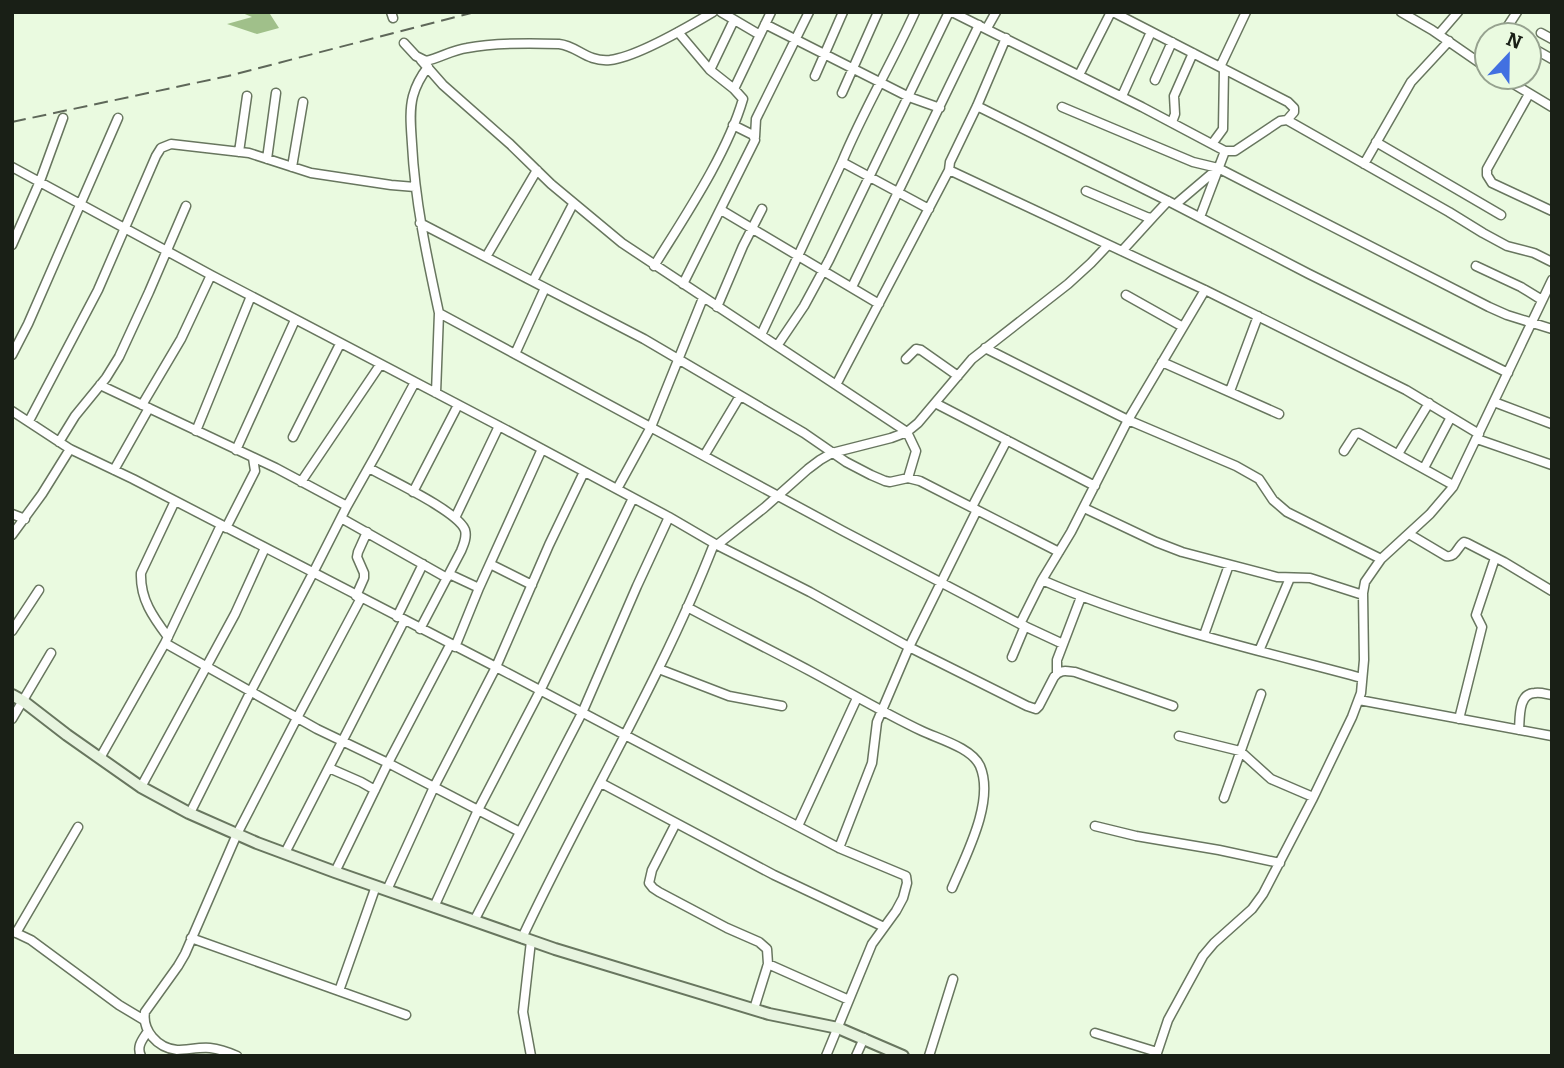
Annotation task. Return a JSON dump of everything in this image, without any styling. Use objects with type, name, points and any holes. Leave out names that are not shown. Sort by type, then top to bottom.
[{"type":"street","points":[[421,60],[431,60],[467,48],[500,44],[561,44],[595,59],[611,60],[636,52],[713,12]]},
{"type":"street","points":[[721,12],[760,35]]},
{"type":"street","points":[[734,89],[771,12]]},
{"type":"street","points":[[682,284],[753,144],[755,121],[810,12]]},
{"type":"street","points":[[815,76],[843,12]]},
{"type":"street","points":[[842,93],[878,12]]},
{"type":"street","points":[[761,335],[853,134],[915,12]]},
{"type":"street","points":[[852,287],[940,108],[983,27],[996,12]]},
{"type":"street","points":[[1079,75],[1112,12],[1292,105],[1294,112],[1287,120]]},
{"type":"street","points":[[1212,144],[1223,128],[1222,68],[1246,12]]},
{"type":"street","points":[[1401,12],[1473,57]]},
{"type":"street","points":[[1439,34],[1458,12]]},
{"type":"street","points":[[777,346],[824,271],[909,97],[954,13],[1122,96],[1225,151],[1235,151],[1280,121],[1287,120],[1492,238],[1552,262]]},
{"type":"street","points":[[710,70],[734,20]]},
{"type":"street","points":[[765,24],[909,97],[940,108]]},
{"type":"street","points":[[654,266],[708,176],[743,99],[710,70],[678,32]]},
{"type":"street","points":[[1122,96],[1151,32]]},
{"type":"street","points":[[836,385],[949,170],[950,162],[1006,38]]},
{"type":"street","points":[[1364,164],[1411,82],[1449,41]]},
{"type":"street","points":[[1154,80],[1172,42]]},
{"type":"street","points":[[404,43],[443,85],[573,204],[622,243],[906,432],[916,451],[908,478]]},
{"type":"street","points":[[1172,122],[1175,114],[1174,96],[1193,53]]},
{"type":"street","points":[[428,67],[417,85],[412,102],[411,130],[420,223],[439,313],[436,393]]},
{"type":"street","points":[[1526,91],[1552,107]]},
{"type":"street","points":[[267,159],[276,93]]},
{"type":"street","points":[[1529,93],[1487,169],[1487,175],[1492,183],[1552,211]]},
{"type":"street","points":[[239,152],[247,96]]},
{"type":"street","points":[[292,167],[303,102]]},
{"type":"street","points":[[977,106],[1508,373]]},
{"type":"street","points":[[1062,107],[1193,162],[1218,168],[1489,307],[1552,329]]},
{"type":"street","points":[[12,245],[40,181],[63,118]]},
{"type":"street","points":[[12,355],[82,204],[118,118]]},
{"type":"street","points":[[733,125],[755,137]]},
{"type":"street","points":[[1376,142],[1501,215]]},
{"type":"street","points":[[29,421],[98,290],[161,148],[171,144],[239,152],[311,173],[415,187]]},
{"type":"street","points":[[1200,217],[1225,151]]},
{"type":"street","points":[[842,162],[929,209]]},
{"type":"street","points":[[12,167],[909,647],[1032,708],[1039,706],[1057,673],[1056,664],[1081,597]]},
{"type":"street","points":[[1122,251],[1153,217],[1218,168]]},
{"type":"street","points":[[486,257],[537,170]]},
{"type":"street","points":[[949,170],[1205,290],[1406,390],[1478,437],[1552,465]]},
{"type":"street","points":[[1086,191],[1149,218],[1153,217]]},
{"type":"street","points":[[533,281],[573,204]]},
{"type":"street","points":[[59,442],[119,357],[186,206]]},
{"type":"street","points":[[717,307],[762,209]]},
{"type":"street","points":[[721,211],[879,304]]},
{"type":"street","points":[[420,223],[616,323],[804,433],[832,453],[885,481],[908,478],[920,481],[1059,552]]},
{"type":"street","points":[[531,1056],[523,1012],[527,939],[555,870],[659,669],[715,544],[778,496],[808,469],[832,453],[875,443],[906,432],[918,423],[972,359],[1068,284],[1108,245]]},
{"type":"street","points":[[1476,266],[1542,300]]},
{"type":"street","points":[[114,470],[211,275]]},
{"type":"street","points":[[1095,1033],[1156,1054],[1168,1020],[1196,965],[1213,943],[1258,901],[1280,863],[1359,700],[1364,660],[1365,582],[1381,559],[1430,514],[1454,485],[1552,280]]},
{"type":"street","points":[[515,354],[545,288]]},
{"type":"street","points":[[1012,657],[1022,625],[1042,580],[1084,508],[1128,420],[1205,290]]},
{"type":"street","points":[[1126,295],[1183,327]]},
{"type":"street","points":[[196,431],[251,296]]},
{"type":"street","points":[[617,489],[651,427],[703,298]]},
{"type":"street","points":[[439,313],[778,496],[1022,625],[1063,643]]},
{"type":"street","points":[[1230,391],[1258,316]]},
{"type":"street","points":[[236,450],[295,320]]},
{"type":"street","points":[[293,437],[340,344]]},
{"type":"street","points":[[985,348],[1128,420],[1236,466],[1259,479],[1277,506],[1381,559]]},
{"type":"street","points":[[906,359],[916,349],[921,350],[958,376]]},
{"type":"street","points":[[1162,362],[1279,414]]},
{"type":"street","points":[[301,482],[380,365]]},
{"type":"street","points":[[190,813],[346,506],[415,382]]},
{"type":"street","points":[[100,385],[346,506]]},
{"type":"street","points":[[704,456],[740,396]]},
{"type":"street","points":[[1494,402],[1552,424]]},
{"type":"street","points":[[935,403],[1095,486]]},
{"type":"street","points":[[1398,454],[1429,403]]},
{"type":"street","points":[[413,492],[458,405]]},
{"type":"street","points":[[12,411],[70,449],[496,667],[839,848],[907,878],[903,898],[872,944],[826,1056]]},
{"type":"street","points":[[1424,468],[1451,417]]},
{"type":"street","points":[[455,518],[499,426]]},
{"type":"street","points":[[1344,451],[1355,434],[1359,433],[1454,485]]},
{"type":"street","points":[[839,848],[872,763],[875,729],[882,710],[1007,440]]},
{"type":"street","points":[[12,535],[70,449]]},
{"type":"street","points":[[335,872],[388,763],[452,646],[542,449]]},
{"type":"street","points":[[100,758],[167,640],[255,471],[253,458]]},
{"type":"street","points":[[369,468],[440,507],[464,528],[465,540],[420,629]]},
{"type":"street","points":[[339,991],[381,888],[496,667],[584,472]]},
{"type":"street","points":[[434,907],[478,810],[540,691],[633,498]]},
{"type":"street","points":[[175,501],[141,573],[145,602],[167,640],[206,666],[297,718],[520,832]]},
{"type":"street","points":[[1084,508],[1182,552],[1278,577],[1310,578],[1363,595]]},
{"type":"street","points":[[12,514],[25,519]]},
{"type":"street","points":[[474,921],[582,713],[669,517]]},
{"type":"street","points":[[341,518],[423,564],[479,589]]},
{"type":"street","points":[[237,1056],[224,1050],[209,1048],[168,1048],[148,1031],[144,1020],[145,1012],[178,966],[237,834],[358,597],[364,573],[357,557],[367,532]]},
{"type":"street","points":[[1409,534],[1446,556],[1454,556],[1464,542],[1552,591]]},
{"type":"street","points":[[141,787],[240,602],[265,548]]},
{"type":"street","points":[[1460,719],[1482,627],[1476,615],[1495,558]]},
{"type":"street","points":[[285,853],[343,741],[401,619],[423,564]]},
{"type":"street","points":[[490,564],[532,585]]},
{"type":"street","points":[[1204,635],[1229,565]]},
{"type":"street","points":[[1259,651],[1290,578]]},
{"type":"street","points":[[1042,580],[1081,597],[1180,630],[1362,678]]},
{"type":"street","points":[[12,631],[39,590]]},
{"type":"street","points":[[687,607],[975,758],[980,766],[984,784],[981,811],[952,888]]},
{"type":"street","points":[[12,719],[51,653]]},
{"type":"street","points":[[659,669],[722,694],[782,706]]},
{"type":"street","points":[[1057,673],[1075,673],[1173,706]]},
{"type":"street","points":[[1519,730],[1527,694],[1534,692],[1552,695]]},
{"type":"street","points":[[1224,798],[1261,694]]},
{"type":"street","points":[[12,695],[141,787],[237,834],[335,872],[527,939],[754,1009],[838,1028],[900,1055]]},
{"type":"street","points":[[798,826],[857,698]]},
{"type":"street","points":[[1359,700],[1552,736]]},
{"type":"street","points":[[1179,736],[1240,751],[1271,779],[1313,797]]},
{"type":"street","points":[[329,768],[375,789]]},
{"type":"street","points":[[601,783],[803,889],[884,927]]},
{"type":"street","points":[[676,823],[650,876],[650,886],[705,917],[764,945],[769,953],[768,964],[754,1009]]},
{"type":"street","points":[[1095,826],[1280,863]]},
{"type":"street","points":[[78,827],[14,932],[32,940],[144,1020]]},
{"type":"street","points":[[191,938],[406,1015]]},
{"type":"street","points":[[768,964],[849,1000]]},
{"type":"street","points":[[929,1056],[953,979]]},
{"type":"street","points":[[141,1056],[140,1045],[148,1031]]},
{"type":"street","points":[[856,1056],[864,1038]]},
{"type":"shaded area","points":[[240,12],[283,12],[270,14],[279,28],[257,34],[227,24],[252,17]]},
{"type":"railway","points":[[12,122],[228,76],[475,12]]}]
